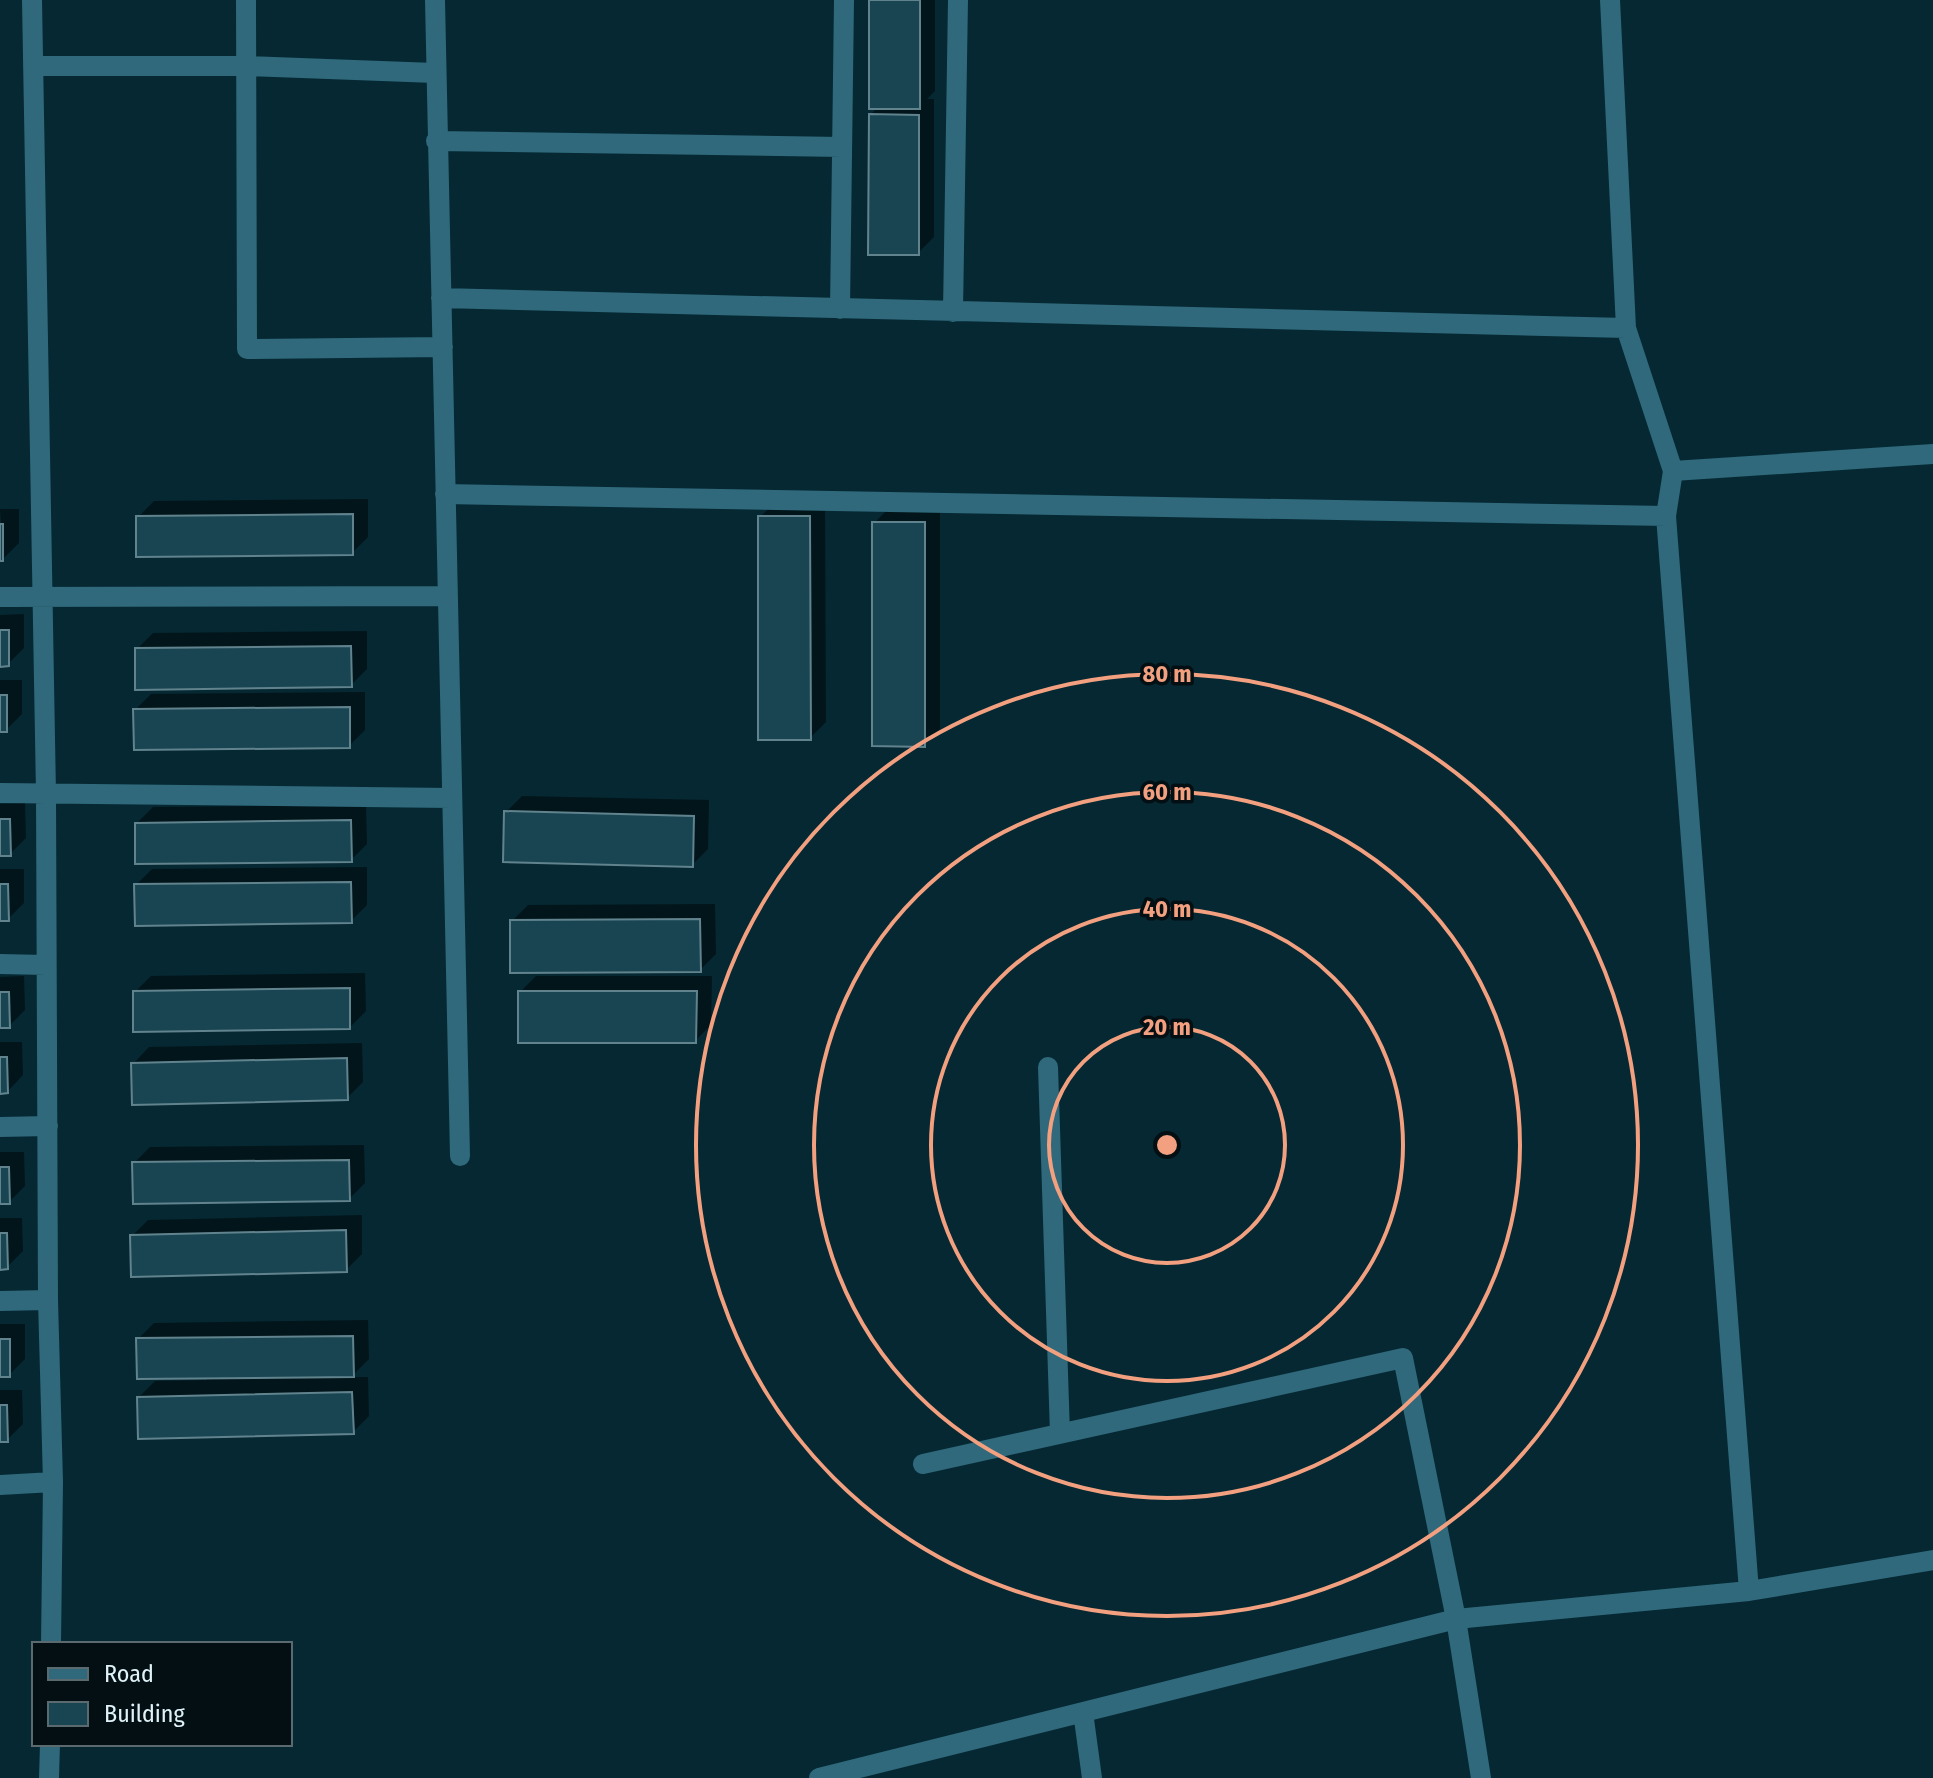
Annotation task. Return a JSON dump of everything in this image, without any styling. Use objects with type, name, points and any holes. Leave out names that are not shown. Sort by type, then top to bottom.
[{"type":"street","points":[[32,0],[46,794],[48,1300],[53,1482],[51,1642]]},
{"type":"street","points":[[246,0],[247,349],[443,347]]},
{"type":"street","points":[[435,0],[460,1156]]},
{"type":"street","points":[[840,309],[844,0]]},
{"type":"street","points":[[953,312],[958,0]]},
{"type":"street","points":[[1610,0],[1626,328],[1673,471],[1666,516],[1749,1591]]},
{"type":"street","points":[[33,66],[246,66],[435,73]]},
{"type":"street","points":[[436,141],[842,147]]},
{"type":"street","points":[[441,298],[1626,328]]},
{"type":"street","points":[[1673,471],[1933,454]]},
{"type":"street","points":[[445,494],[1666,516]]},
{"type":"street","points":[[0,597],[448,596]]},
{"type":"street","points":[[0,793],[451,798]]},
{"type":"street","points":[[0,964],[46,965]]},
{"type":"street","points":[[1048,1067],[1060,1434]]},
{"type":"street","points":[[0,1127],[48,1126]]},
{"type":"street","points":[[0,1301],[48,1300]]},
{"type":"street","points":[[923,1464],[1403,1358],[1456,1619],[1481,1778]]},
{"type":"street","points":[[0,1485],[53,1482]]},
{"type":"street","points":[[819,1778],[1456,1619],[1749,1591],[1933,1560]]},
{"type":"street","points":[[1083,1712],[1092,1778]]},
{"type":"street","points":[[49,1778],[50,1746]]},
{"type":"building","points":[[869,0],[920,0],[920,109],[869,109]]},
{"type":"building","points":[[869,114],[919,115],[919,255],[868,255]]},
{"type":"building","points":[[353,514],[353,555],[136,557],[136,516]]},
{"type":"building","points":[[758,516],[810,516],[811,740],[758,740]]},
{"type":"building","points":[[872,522],[925,522],[925,747],[872,746]]},
{"type":"building","points":[[0,524],[3,524],[3,561],[0,561]]},
{"type":"building","points":[[0,630],[9,630],[9,666],[0,667]]},
{"type":"building","points":[[351,646],[352,687],[135,690],[135,648]]},
{"type":"building","points":[[0,695],[7,695],[7,732],[0,732]]},
{"type":"building","points":[[350,707],[350,748],[134,750],[133,709]]},
{"type":"building","points":[[504,811],[694,816],[693,867],[503,862]]},
{"type":"building","points":[[0,819],[10,819],[11,856],[0,856]]},
{"type":"building","points":[[351,820],[352,862],[135,864],[135,823]]},
{"type":"building","points":[[351,882],[352,923],[135,926],[134,884]]},
{"type":"building","points":[[0,884],[8,884],[9,921],[0,921]]},
{"type":"building","points":[[700,919],[701,972],[510,973],[510,920]]},
{"type":"building","points":[[350,988],[350,1029],[133,1032],[133,991]]},
{"type":"building","points":[[518,991],[697,991],[696,1043],[518,1043]]},
{"type":"building","points":[[0,992],[9,992],[10,1028],[0,1028]]},
{"type":"building","points":[[0,1057],[7,1057],[8,1093],[0,1094]]},
{"type":"building","points":[[347,1058],[348,1100],[132,1105],[131,1063]]},
{"type":"building","points":[[349,1160],[350,1201],[133,1204],[132,1162]]},
{"type":"building","points":[[0,1167],[9,1167],[10,1204],[0,1204]]},
{"type":"building","points":[[346,1230],[347,1272],[131,1277],[130,1235]]},
{"type":"building","points":[[0,1233],[7,1233],[8,1269],[0,1270]]},
{"type":"building","points":[[353,1336],[354,1377],[137,1379],[136,1338]]},
{"type":"building","points":[[0,1339],[10,1339],[10,1377],[0,1377]]},
{"type":"building","points":[[352,1392],[354,1434],[138,1439],[137,1397]]},
{"type":"building","points":[[0,1405],[7,1405],[8,1442],[0,1442]]}]
